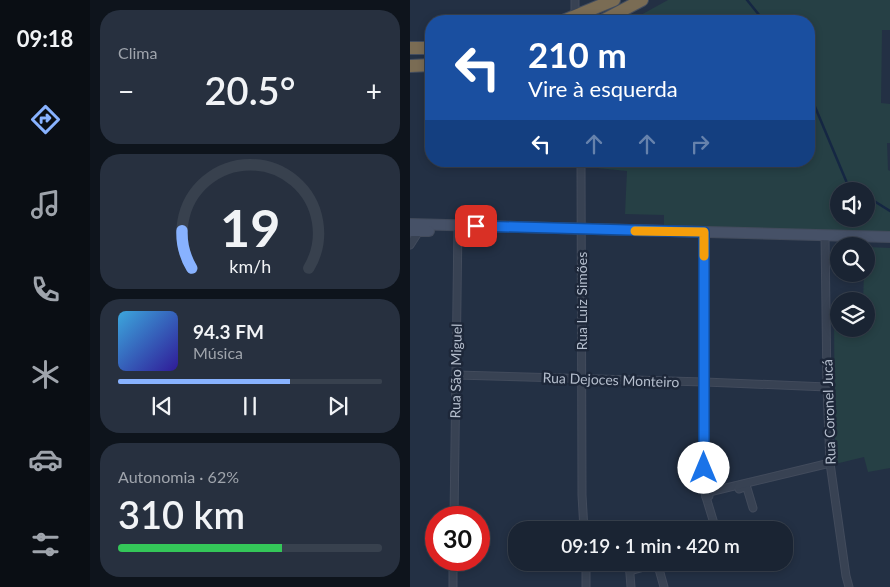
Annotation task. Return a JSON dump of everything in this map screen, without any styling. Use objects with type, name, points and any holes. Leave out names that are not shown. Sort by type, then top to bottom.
[{"type":"highway","points":[[578,15],[614,0]]},
{"type":"highway","points":[[613,15],[642,0]]},
{"type":"highway","points":[[410,48],[425,48]]},
{"type":"highway","points":[[410,66],[425,65]]},
{"type":"street","points":[[575,0],[576,15]]},
{"type":"street","name":"Rua Luiz Simões","points":[[581,167],[583,521]]},
{"type":"street","points":[[410,224],[458,228],[824,239],[890,244]]},
{"type":"street","points":[[410,243],[414,231],[458,228]]},
{"type":"street","name":"Rua São Miguel","points":[[454,506],[458,228]]},
{"type":"street","points":[[704,235],[705,495],[713,521]]},
{"type":"street","points":[[824,239],[890,237]]},
{"type":"street","name":"Rua Coronel Jucá","points":[[824,239],[830,463],[849,587]]},
{"type":"street","name":"Rua Dejoces Monteiro","points":[[456,375],[827,387]]},
{"type":"street","points":[[705,495],[830,463]]},
{"type":"street","points":[[705,495],[744,487],[747,488],[753,508]]},
{"type":"street","points":[[453,571],[453,587]]},
{"type":"street","points":[[586,571],[586,587]]},
{"type":"street","points":[[630,571],[630,587]]},
{"type":"street","points":[[660,571],[664,587]]},
{"type":"green space","points":[[668,0],[890,0],[890,30],[882,30],[881,103],[890,104],[890,143],[887,143],[888,170],[890,171],[890,236],[664,228],[664,215],[625,214],[627,171],[587,167],[815,167],[815,15],[641,15]]},
{"type":"green space","points":[[875,247],[890,248],[890,468],[868,472],[864,457],[835,464],[834,337],[875,337],[875,292],[863,292],[864,282],[875,282]]},
{"type":"waterway","points":[[747,0],[759,15]]},
{"type":"waterway","points":[[815,107],[847,182]]},
{"type":"waterway","points":[[875,202],[890,211]]},
{"type":"slow traffic","points":[[635,231],[704,232],[704,256]]},
{"type":"route","points":[[476,226],[704,232],[704,468]]}]
